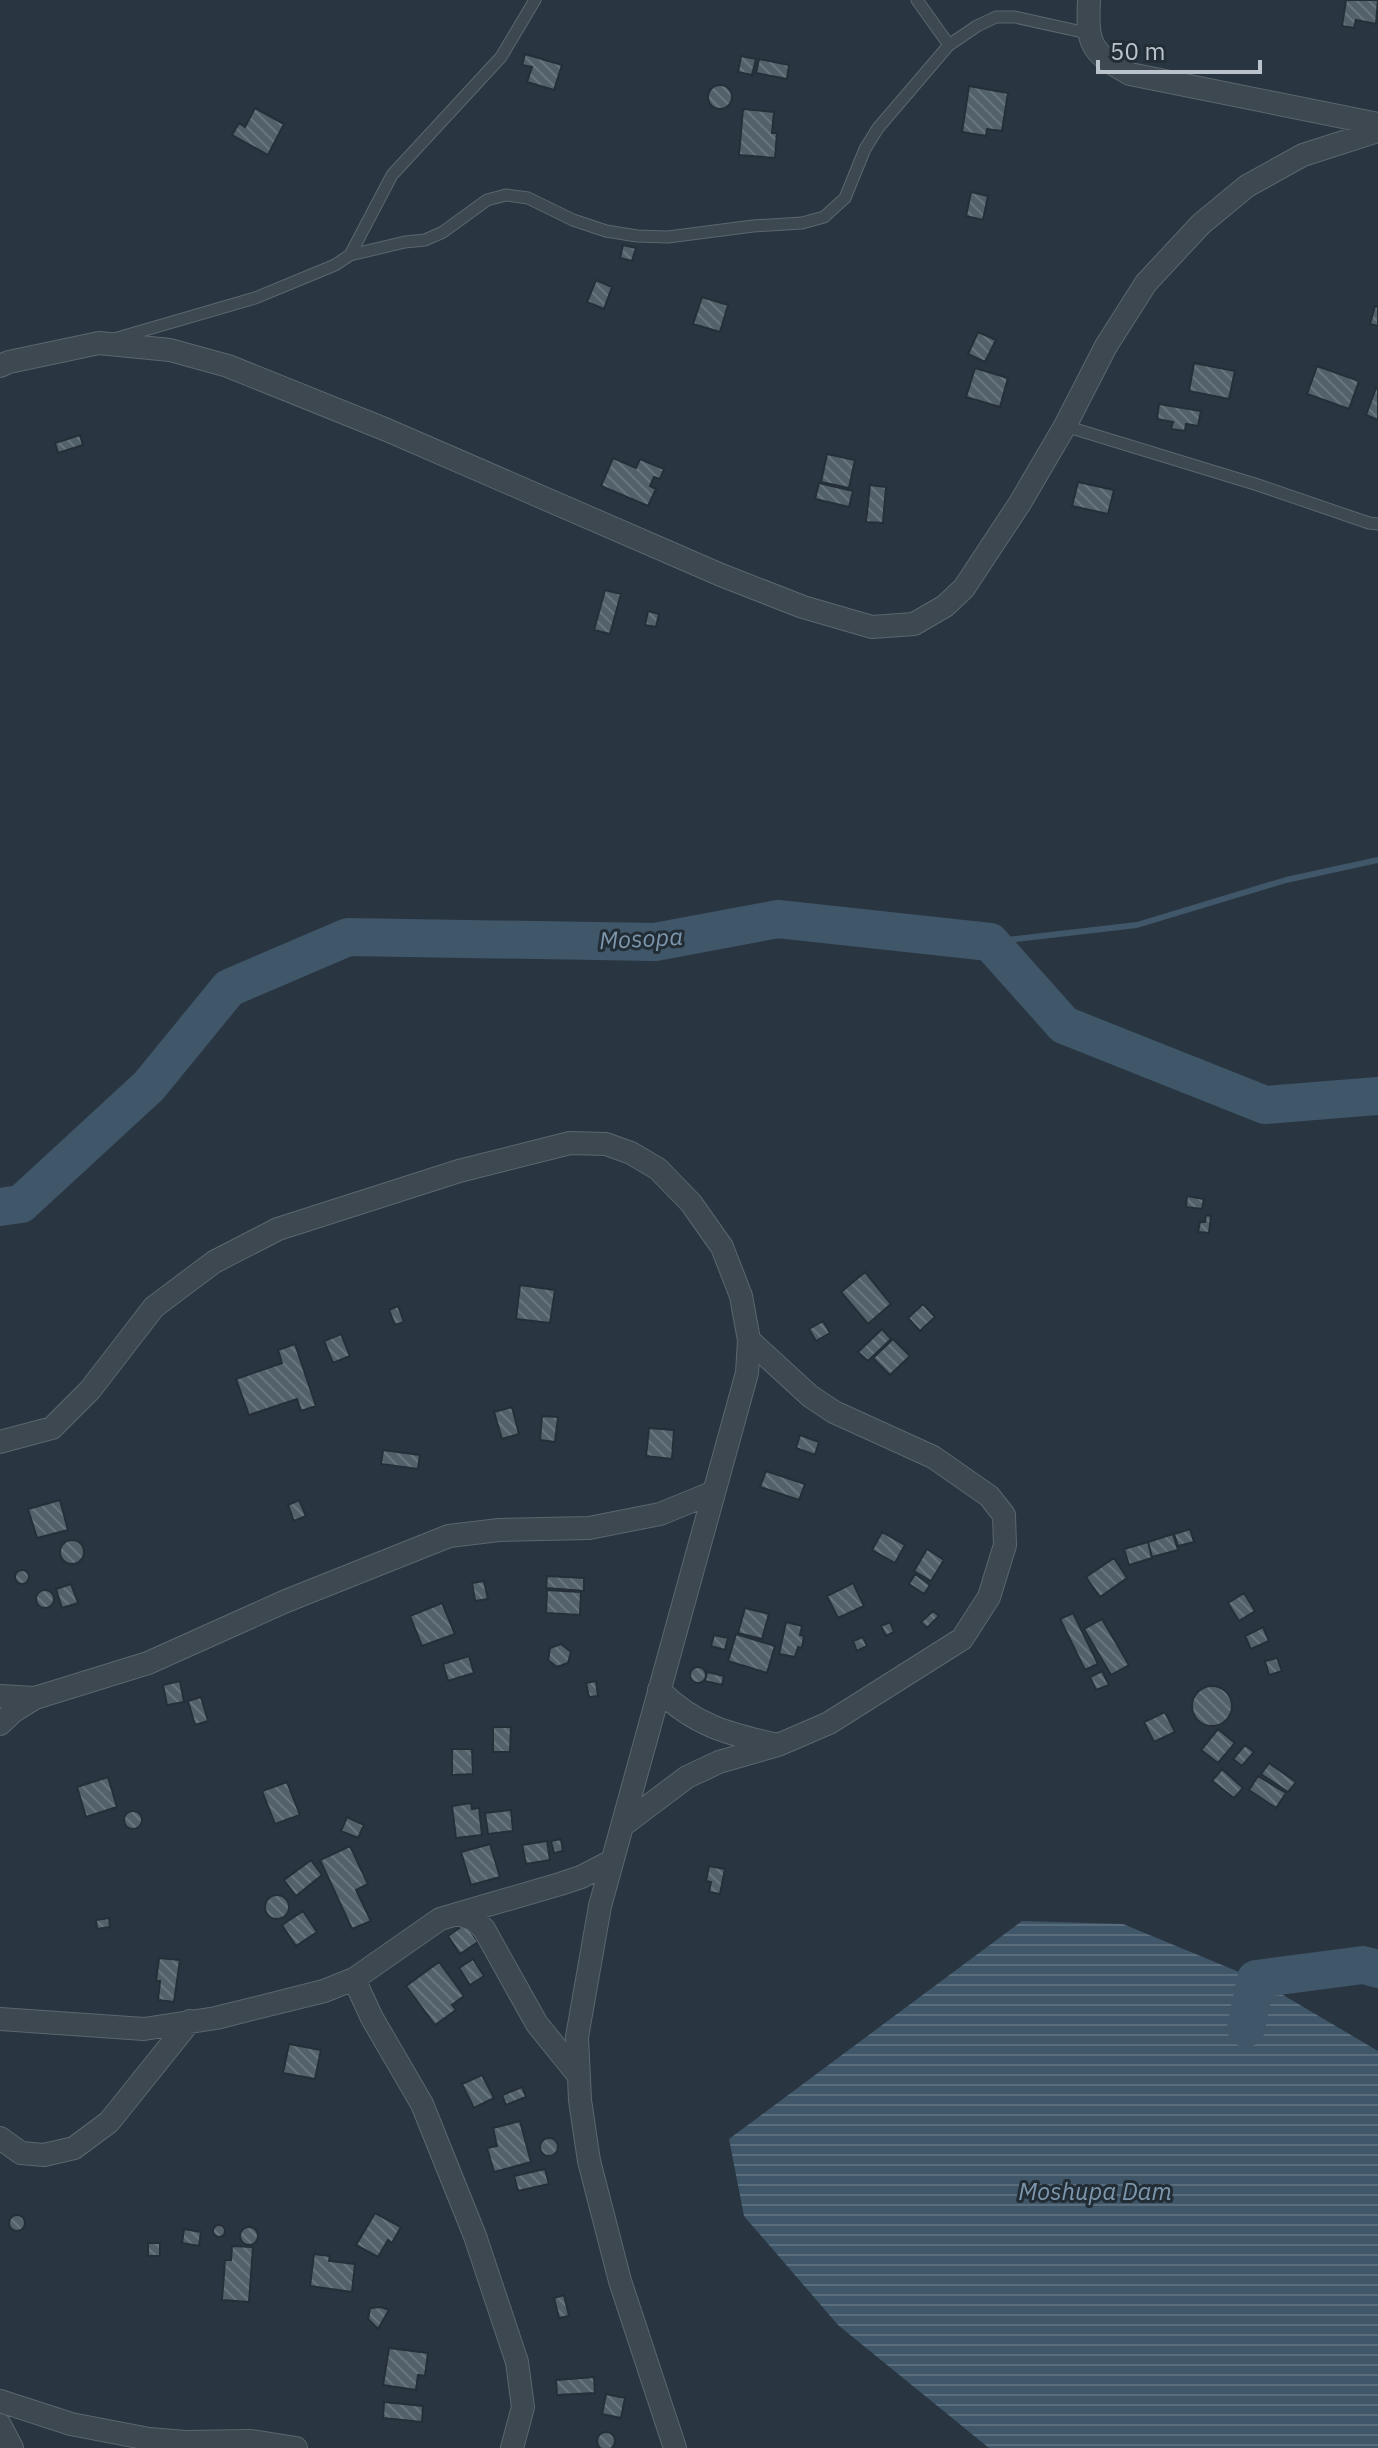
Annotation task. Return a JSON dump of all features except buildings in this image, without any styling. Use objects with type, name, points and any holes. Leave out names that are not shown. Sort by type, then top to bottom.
[{"type":"street","points":[[1089,0],[1087,33],[1102,59],[1130,74],[1378,124]]},
{"type":"street","points":[[3,362],[99,343],[170,350],[228,366],[387,430],[721,575],[803,607],[872,627],[914,624],[945,606],[964,588],[1020,503],[1065,426],[1106,346],[1146,283],[1201,224],[1247,186],[1303,155],[1378,131]]},
{"type":"street","points":[[0,1442],[52,1428],[90,1390],[154,1307],[214,1262],[278,1229],[459,1171],[570,1143],[606,1144],[631,1153],[658,1169],[691,1203],[722,1247],[741,1296],[749,1340],[747,1373],[600,1906],[577,2037],[580,2100],[593,2176],[620,2281],[675,2448]]},
{"type":"street","points":[[622,1826],[687,1777],[719,1762],[778,1745],[829,1723],[962,1639],[989,1597],[1005,1545],[1004,1515],[989,1496],[933,1457],[834,1412],[810,1396],[749,1340]]},
{"type":"street","points":[[0,1724],[35,1698],[148,1663],[286,1601],[449,1536],[499,1530],[589,1528],[660,1514],[714,1492]]},
{"type":"street","points":[[659,1690],[678,1709],[713,1728],[778,1745]]},
{"type":"street","points":[[0,1696],[35,1698]]},
{"type":"street","points":[[0,2019],[144,2029],[216,2018],[324,1991],[354,1979],[440,1919],[581,1877],[612,1861]]},
{"type":"street","points":[[457,1914],[473,1919],[484,1929],[537,2024],[579,2076]]},
{"type":"street","points":[[354,1979],[377,2027],[422,2104],[475,2236],[513,2348],[523,2407],[512,2448]]},
{"type":"street","points":[[0,2138],[21,2153],[44,2155],[74,2148],[109,2122],[190,2021]]},
{"type":"street","points":[[0,2401],[71,2424],[149,2439],[251,2441],[296,2448]]},
{"type":"street","points":[[0,2425],[12,2448]]},
{"type":"lane","points":[[350,255],[392,175],[501,57],[535,0]]},
{"type":"lane","points":[[917,0],[949,45]]},
{"type":"lane","points":[[99,343],[266,294],[335,265],[350,255],[425,240],[443,232],[487,200],[506,195],[528,198],[573,220],[606,231],[637,236],[668,237],[802,223],[824,217],[845,198],[865,149],[878,128],[949,45],[996,17],[1015,17],[1087,33]]},
{"type":"lane","points":[[1065,426],[1378,524]]},
{"type":"water","name":"Moshupa Dam","points":[[1022,1921],[1123,1924],[1256,1979],[1378,2051],[1378,2448],[989,2448],[838,2325],[744,2216],[729,2139]]},
{"type":"waterway","points":[[990,942],[1137,925],[1286,880],[1378,860]]},
{"type":"waterway","name":"Mosopa","points":[[0,1207],[21,1204],[149,1086],[229,988],[348,937],[655,942],[778,919],[990,942],[1064,1025],[1265,1105],[1378,1096]]},
{"type":"waterway","name":"Mosopa","points":[[1246,2028],[1256,1979],[1363,1965],[1378,1969]]}]
